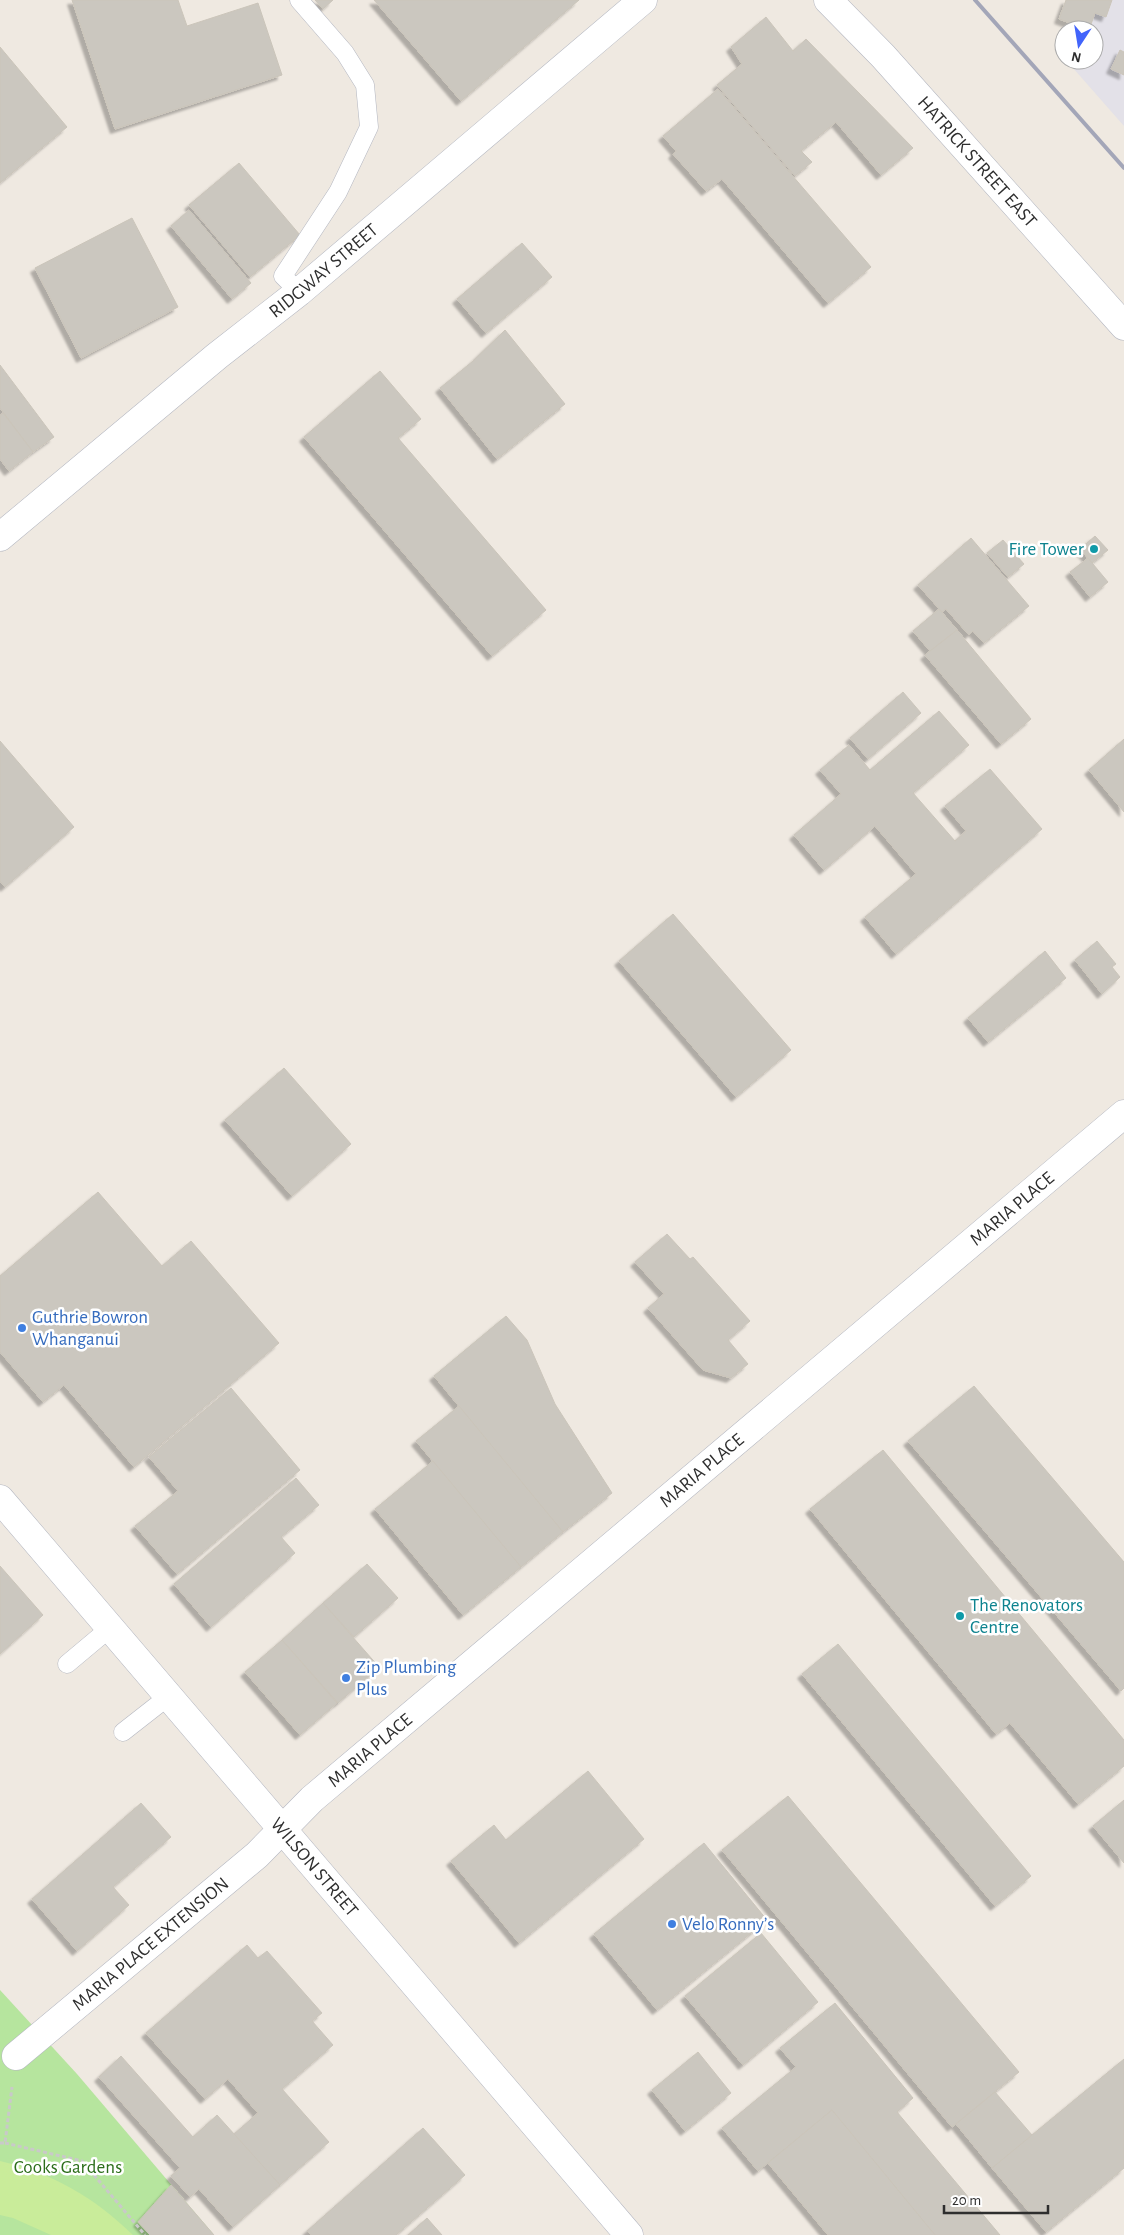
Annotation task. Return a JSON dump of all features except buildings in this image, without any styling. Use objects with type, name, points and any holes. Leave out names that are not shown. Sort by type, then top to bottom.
[{"type":"street","name":"RIDGWAY STREET","points":[[0,537],[217,356],[299,292],[644,0]]},
{"type":"street","name":"HATRICK STREET EAST","points":[[828,0],[884,56],[1124,326]]},
{"type":"street","name":"MARIA PLACE","points":[[282,1829],[312,1799],[1124,1114]]},
{"type":"street","name":"WILSON STREET","points":[[0,1499],[629,2235]]},
{"type":"street","name":"MARIA PLACE EXTENSION","points":[[8,2054],[257,1855],[282,1829]]},
{"type":"lane","points":[[299,0],[345,53],[365,85],[369,127],[338,192],[283,276],[299,292]]},
{"type":"lane","points":[[67,1664],[110,1628]]},
{"type":"lane","points":[[123,1732],[169,1696]]},
{"type":"path","points":[[5,2143],[8,2054]]},
{"type":"path","points":[[0,2142],[82,2161],[145,2235]]},
{"type":"shaded area","points":[[1074,0],[1124,0],[1124,126],[1075,70],[1104,70],[1104,20],[1069,20]]},
{"type":"green space","name":"Cooks Gardens","points":[[0,1990],[77,2074],[214,2235],[0,2235]]},
{"type":"green space","points":[[0,2161],[38,2172],[72,2189],[104,2210],[133,2235],[51,2235],[13,2218],[0,2215]]},
{"type":"railway","points":[[975,0],[1124,168]]},
{"type":"place","name":"Fire Tower","points":[[1094,549]]},
{"type":"place","name":"Guthrie Bowron Whanganui","points":[[22,1328]]},
{"type":"place","name":"The Renovators Centre","points":[[960,1616]]},
{"type":"place","name":"Zip Plumbing Plus","points":[[346,1678]]},
{"type":"place","name":"Velo Ronny’s","points":[[672,1924]]}]
